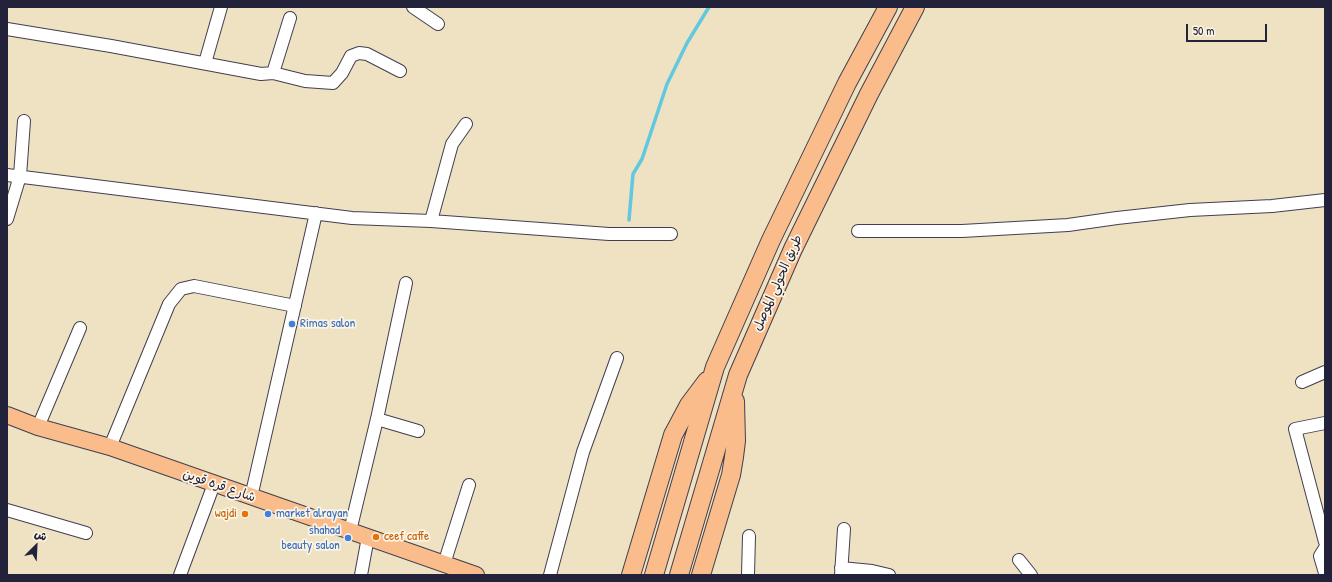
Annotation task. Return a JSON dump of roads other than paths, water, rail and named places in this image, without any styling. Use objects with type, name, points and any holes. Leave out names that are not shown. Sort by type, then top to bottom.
[{"type":"highway","name":"طريق الحولي الموصل","points":[[654,575],[715,367],[774,233],[847,83],[888,7]]},
{"type":"highway","name":"طريق الحولي الموصل","points":[[679,575],[738,375],[793,250],[869,94],[915,7]]},
{"type":"highway","points":[[631,575],[673,435],[689,405],[709,378],[715,367]]},
{"type":"highway","points":[[701,575],[731,475],[736,441],[736,391],[738,375]]},
{"type":"main road","name":"شارع قره قوين","points":[[7,415],[38,427],[110,447],[470,574]]},
{"type":"street","points":[[206,63],[220,7]]},
{"type":"street","points":[[413,7],[438,24]]},
{"type":"street","points":[[273,73],[290,18]]},
{"type":"street","points":[[7,29],[111,46],[261,74],[273,73],[305,81],[333,83],[342,72],[351,56],[359,53],[367,54],[400,71]]},
{"type":"street","points":[[7,219],[20,176],[24,122]]},
{"type":"street","points":[[431,221],[452,144],[466,124]]},
{"type":"street","points":[[7,175],[352,218],[431,221],[609,234],[671,234]]},
{"type":"street","points":[[858,231],[962,231],[1068,225],[1190,210],[1272,206],[1325,200]]},
{"type":"street","points":[[251,497],[316,213]]},
{"type":"street","points":[[350,532],[377,419],[406,283]]},
{"type":"street","points":[[110,447],[169,304],[181,289],[194,286],[295,306]]},
{"type":"street","points":[[38,427],[80,328]]},
{"type":"street","points":[[550,575],[584,452],[617,358]]},
{"type":"street","points":[[1302,382],[1325,372]]},
{"type":"street","points":[[377,419],[418,431]]},
{"type":"street","points":[[1325,423],[1295,429],[1325,542]]},
{"type":"street","points":[[180,575],[214,484]]},
{"type":"street","points":[[444,564],[469,484]]},
{"type":"street","points":[[7,510],[86,533]]},
{"type":"street","points":[[844,529],[841,572],[889,575]]},
{"type":"street","points":[[748,575],[750,536]]},
{"type":"street","points":[[361,575],[368,538]]},
{"type":"street","points":[[1325,548],[1320,556],[1325,573]]},
{"type":"street","points":[[1020,560],[1031,575]]},
{"type":"waterway","points":[[629,220],[633,174],[642,159],[667,84],[687,43],[709,7]]},
{"type":"place","name":"Rimas salon","points":[[292,324]]},
{"type":"place","name":"wajdi","points":[[245,514]]},
{"type":"place","name":"market alrayan","points":[[268,514]]},
{"type":"place","name":"ceef caffe","points":[[376,537]]},
{"type":"place","name":"shahad beauty salon","points":[[348,538]]}]
